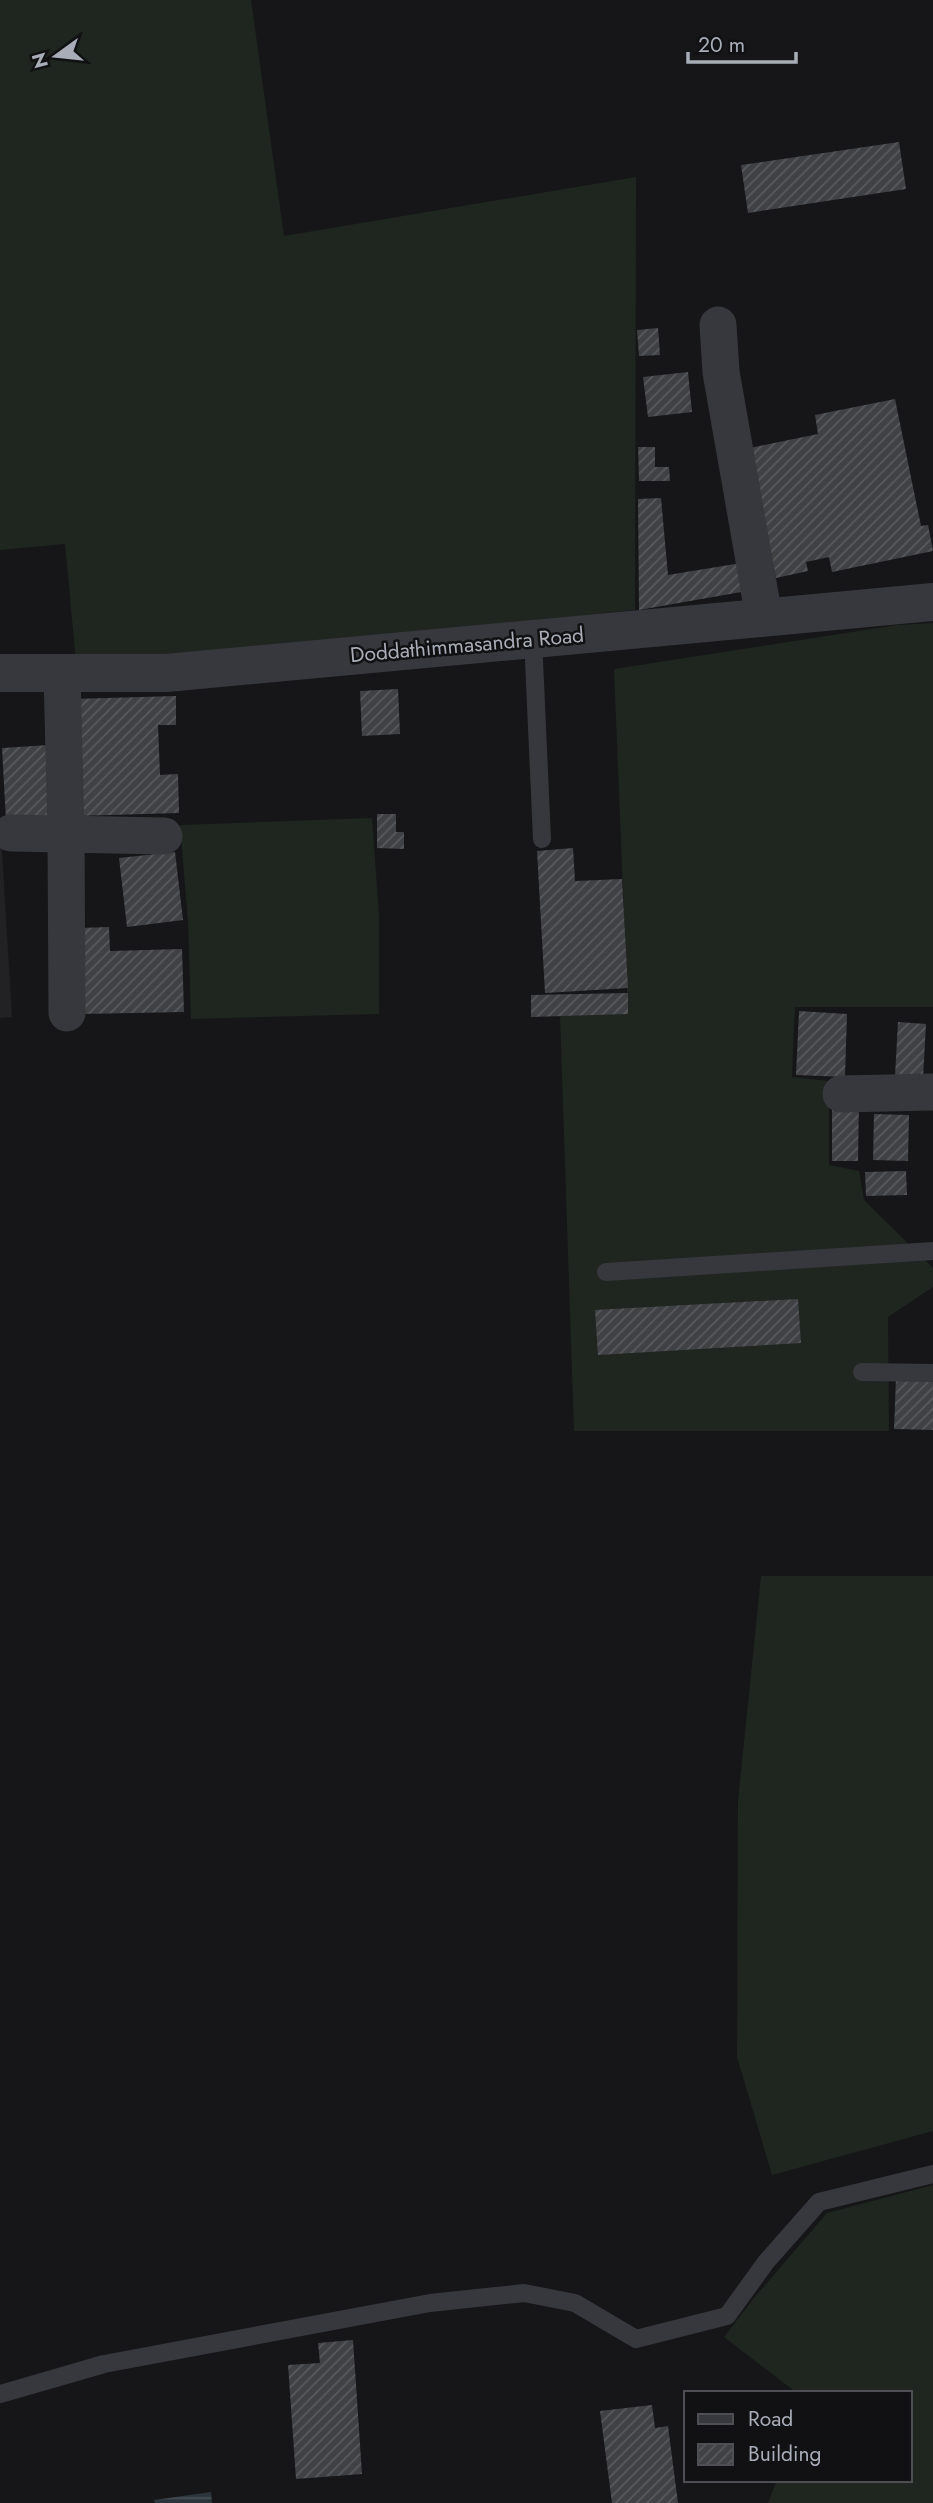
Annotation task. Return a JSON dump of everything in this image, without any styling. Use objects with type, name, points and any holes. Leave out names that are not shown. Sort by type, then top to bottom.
[{"type":"street","points":[[718,326],[721,372],[764,617]]},
{"type":"street","name":"Doddathimmasandra Road","points":[[0,673],[166,673],[933,602]]},
{"type":"street","points":[[62,673],[67,1013]]},
{"type":"street","points":[[11,833],[164,836]]},
{"type":"street","points":[[841,1094],[933,1092]]},
{"type":"lane","points":[[533,638],[542,839]]},
{"type":"lane","points":[[606,1272],[933,1251]]},
{"type":"lane","points":[[862,1372],[933,1373]]},
{"type":"lane","points":[[0,2394],[104,2364],[430,2304],[524,2293],[575,2303],[636,2339],[727,2316],[766,2262],[819,2202],[933,2174]]},
{"type":"shaded area","points":[[0,0],[251,0],[284,236],[636,177],[635,610],[245,651],[76,662],[65,544],[0,550]]},
{"type":"shaded area","points":[[933,623],[933,1007],[795,1007],[792,1077],[829,1081],[829,1165],[859,1171],[864,1200],[933,1268],[933,1287],[888,1317],[889,1431],[574,1431],[560,1016],[628,1014],[614,669],[897,625]]},
{"type":"shaded area","points":[[0,818],[12,1017],[0,1018]]},
{"type":"shaded area","points":[[372,818],[379,916],[379,1014],[191,1019],[188,921],[180,825]]},
{"type":"shaded area","points":[[761,1576],[933,1576],[933,2131],[772,2175],[737,2057],[738,1801]]},
{"type":"shaded area","points":[[933,2185],[933,2503],[768,2503],[776,2482],[912,2482],[912,2391],[794,2391],[724,2337],[827,2213]]},
{"type":"shaded area","points":[[211,2492],[212,2503],[155,2503],[154,2500]]},
{"type":"building","points":[[899,142],[906,189],[748,213],[741,165]]},
{"type":"building","points":[[658,328],[660,355],[639,356],[637,330]]},
{"type":"building","points":[[688,372],[692,412],[648,417],[643,377]]},
{"type":"building","points":[[895,399],[921,526],[928,525],[933,551],[832,572],[829,557],[806,562],[808,571],[776,578],[750,448],[818,434],[815,415]]},
{"type":"building","points":[[638,447],[655,447],[655,467],[669,467],[670,481],[639,481]]},
{"type":"building","points":[[661,498],[668,575],[741,563],[747,591],[639,610],[638,499]]},
{"type":"building","points":[[398,689],[400,734],[362,736],[360,691]]},
{"type":"building","points":[[176,696],[176,725],[158,725],[160,775],[178,774],[179,813],[75,816],[72,699]]},
{"type":"building","points":[[49,745],[53,818],[6,820],[2,748]]},
{"type":"building","points":[[377,814],[396,814],[396,832],[404,832],[404,849],[377,848]]},
{"type":"building","points":[[573,848],[575,881],[622,879],[628,988],[545,993],[537,851]]},
{"type":"building","points":[[175,852],[183,920],[127,927],[119,858]]},
{"type":"building","points":[[109,927],[110,951],[182,949],[184,1012],[81,1014],[79,928]]},
{"type":"building","points":[[628,993],[628,1014],[531,1017],[531,995]]},
{"type":"building","points":[[799,1011],[847,1014],[845,1077],[796,1075]]},
{"type":"building","points":[[898,1022],[926,1024],[923,1078],[895,1076]]},
{"type":"building","points":[[832,1102],[859,1102],[858,1161],[832,1161]]},
{"type":"building","points":[[874,1114],[909,1115],[908,1161],[873,1160]]},
{"type":"building","points":[[906,1171],[907,1195],[866,1196],[865,1172]]},
{"type":"building","points":[[798,1299],[801,1343],[598,1355],[595,1310]]},
{"type":"building","points":[[896,1378],[933,1379],[933,1430],[894,1429]]},
{"type":"building","points":[[353,2340],[362,2474],[296,2479],[288,2365],[320,2363],[318,2343]]},
{"type":"building","points":[[652,2405],[655,2428],[668,2426],[678,2503],[612,2503],[600,2411]]}]
